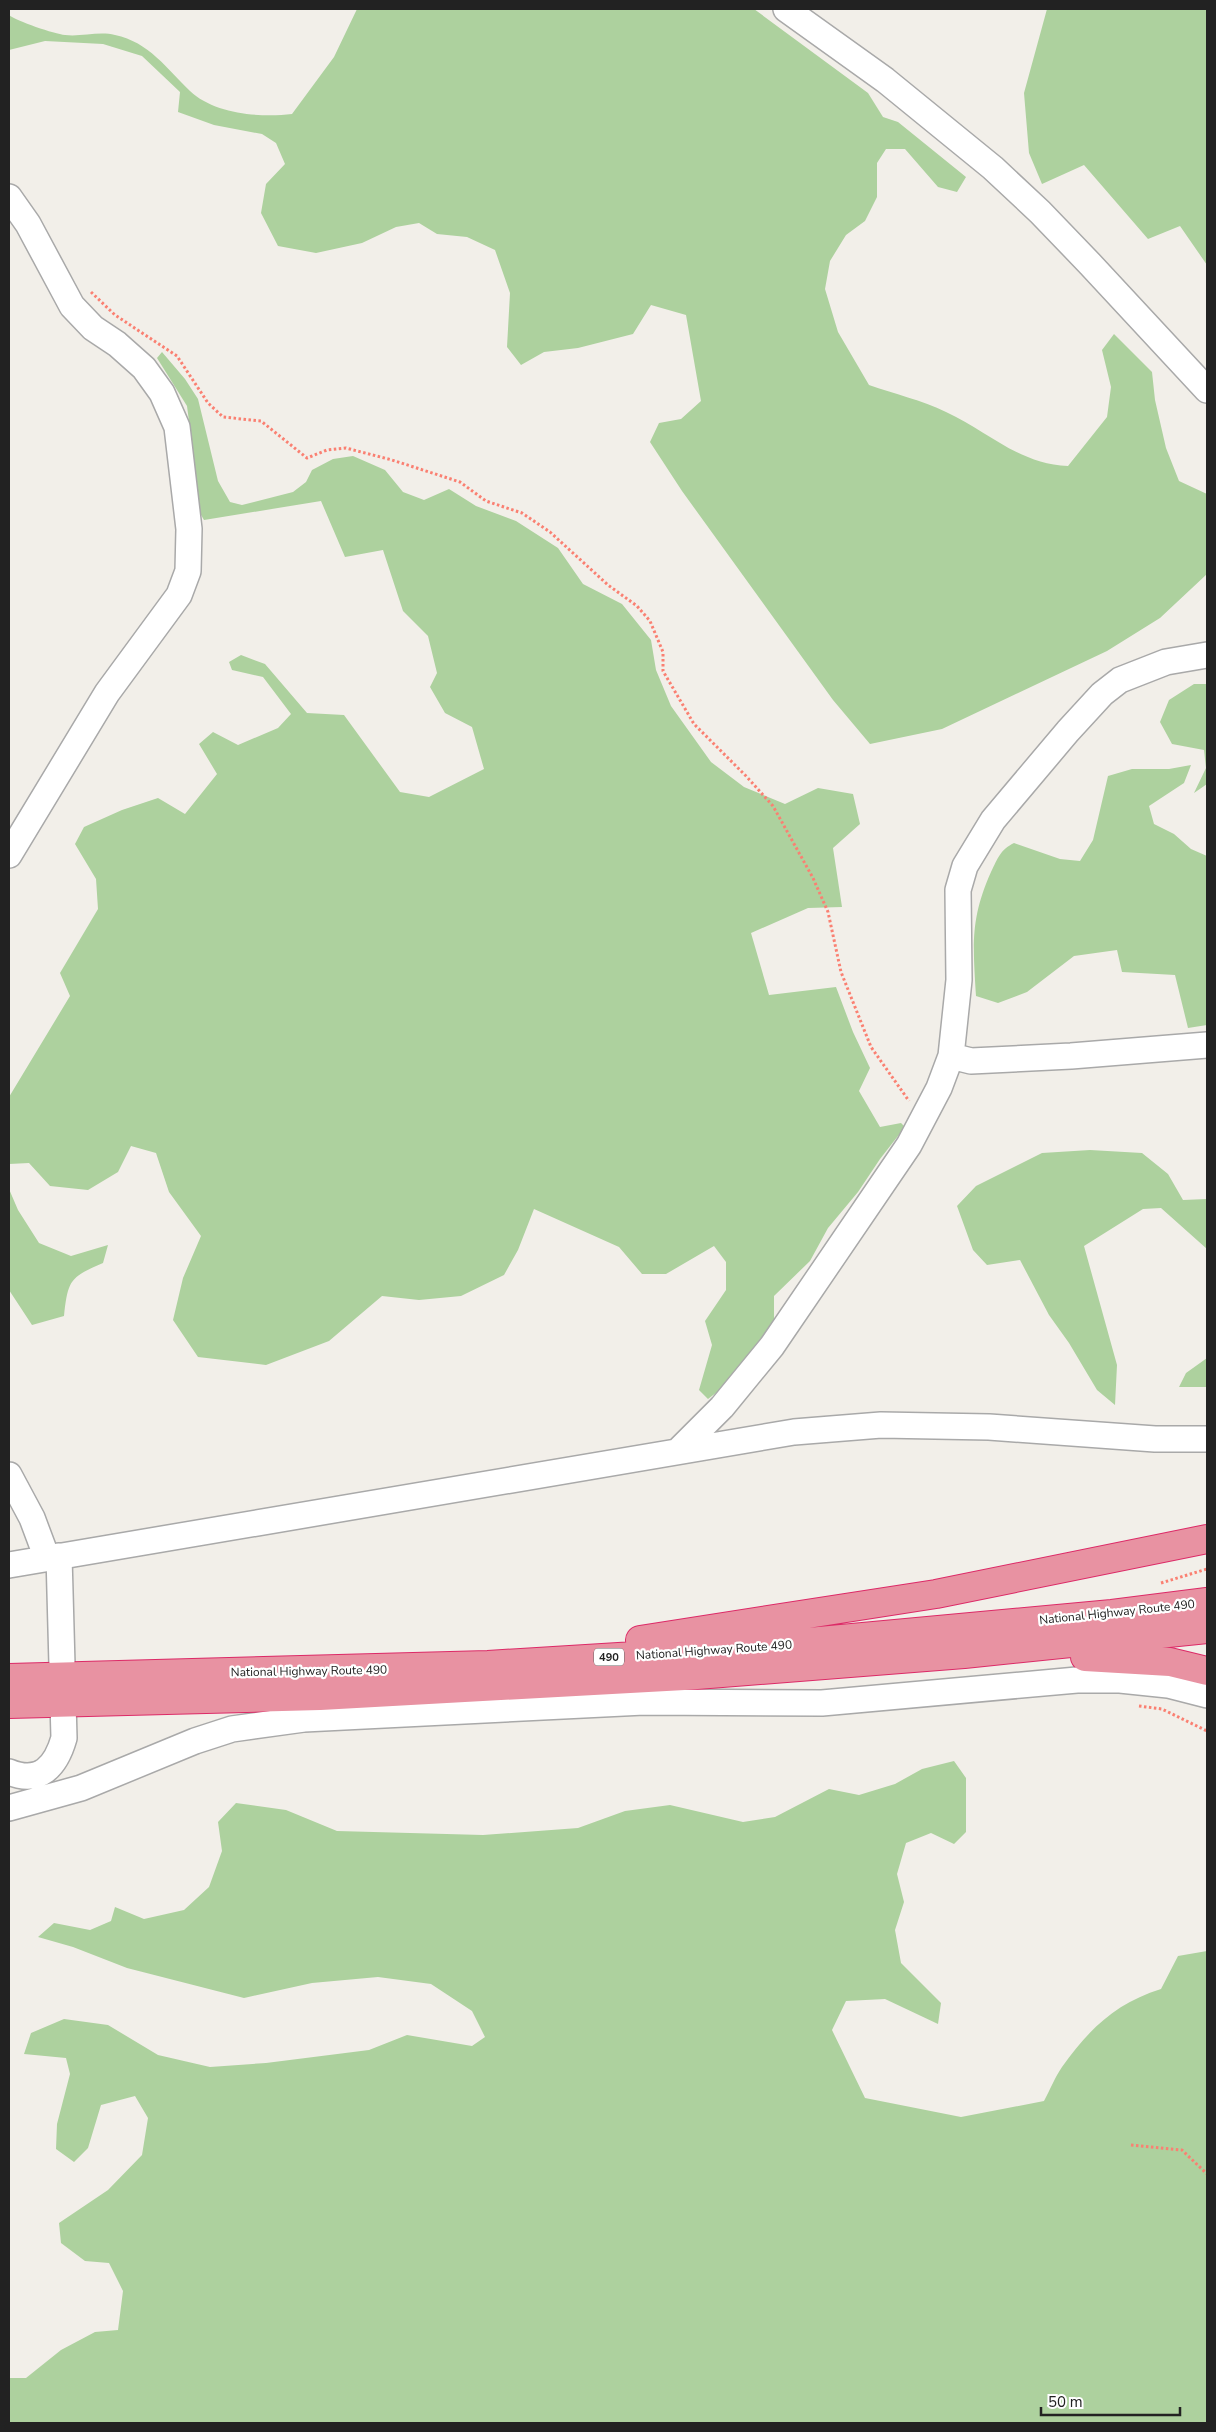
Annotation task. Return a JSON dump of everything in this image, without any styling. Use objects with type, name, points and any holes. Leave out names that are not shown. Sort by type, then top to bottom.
[{"type":"highway","points":[[488,1665],[936,1594],[1207,1539]]},
{"type":"highway","name":"National Highway Route 490","points":[[9,1704],[64,1689],[700,1652],[902,1635],[1112,1614],[1207,1602]]},
{"type":"highway","name":"National Highway Route 490","points":[[9,1678],[64,1689],[320,1696],[500,1688],[684,1676],[964,1654],[1207,1629]]},
{"type":"highway","points":[[964,1654],[1109,1657],[1170,1662],[1207,1671]]},
{"type":"street","points":[[786,9],[885,80],[993,168],[1046,219],[1207,390]]},
{"type":"street","points":[[9,197],[28,224],[72,306],[94,328],[117,344],[144,368],[162,393],[177,427],[189,529],[188,571],[179,596],[107,693],[9,855]]},
{"type":"street","points":[[679,1450],[722,1407],[772,1346],[852,1232],[909,1146],[939,1088],[951,1056],[959,980],[958,890],[965,866],[993,820],[1068,731],[1102,694],[1120,680],[1166,662],[1207,655]]},
{"type":"street","points":[[951,1056],[971,1061],[1080,1056],[1207,1045]]},
{"type":"street","points":[[9,1565],[794,1432],[882,1425],[989,1427],[1146,1438],[1207,1439]]},
{"type":"street","points":[[9,1475],[53,1557],[64,1689],[64,1738],[60,1752],[52,1765],[41,1773],[27,1777],[9,1772]]},
{"type":"street","points":[[9,1808],[81,1788],[121,1774],[195,1741],[232,1729],[304,1719],[644,1702],[822,1703],[1077,1680],[1120,1680],[1168,1685],[1207,1696]]},
{"type":"path","points":[[86,288],[116,314],[177,356],[208,403],[223,417],[261,421],[307,458],[327,450],[346,448],[392,460],[460,482],[486,501],[522,513],[550,532],[608,585],[637,606],[650,621],[663,652],[663,672],[694,724],[773,806],[828,912],[842,972],[872,1047],[905,1097],[925,1116]]},
{"type":"path","points":[[1160,1584],[1207,1570]]},
{"type":"path","points":[[1162,1709],[1207,1731]]},
{"type":"path","points":[[1131,2145],[1182,2150],[1207,2174]]},
{"type":"green space","points":[[357,9],[754,9],[868,93],[883,117],[898,122],[966,177],[957,192],[938,187],[905,149],[886,149],[877,163],[877,197],[865,221],[846,235],[830,261],[825,289],[838,332],[869,385],[937,408],[1018,453],[1050,464],[1068,466],[1107,417],[1111,387],[1102,350],[1114,334],[1152,372],[1155,400],[1166,448],[1179,481],[1207,494],[1207,574],[1160,618],[1107,651],[942,729],[870,744],[833,700],[682,491],[650,442],[659,423],[681,419],[701,401],[686,315],[651,305],[633,334],[578,348],[544,352],[521,365],[507,347],[510,293],[495,250],[467,237],[437,234],[419,223],[396,227],[362,243],[316,253],[278,246],[261,213],[266,184],[285,164],[276,143],[262,134],[214,125],[178,112],[180,92],[142,56],[103,44],[45,41],[9,50],[9,15],[27,24],[60,34],[115,35],[148,50],[190,91],[212,105],[252,115],[292,114],[334,57]]},
{"type":"green space","points":[[1047,9],[1207,9],[1207,265],[1180,226],[1148,239],[1084,165],[1042,184],[1029,153],[1024,93]]},
{"type":"green space","points":[[162,352],[185,379],[198,399],[218,481],[230,502],[242,505],[293,492],[306,482],[312,470],[333,459],[353,456],[385,470],[403,492],[424,500],[449,489],[476,506],[516,521],[558,548],[583,584],[622,604],[651,640],[656,670],[671,706],[711,762],[744,787],[785,804],[818,788],[853,794],[860,824],[833,848],[842,907],[808,908],[751,933],[769,995],[836,987],[853,1032],[870,1068],[859,1091],[880,1127],[901,1123],[905,1127],[880,1159],[858,1192],[828,1228],[810,1261],[774,1296],[774,1323],[734,1379],[708,1399],[699,1390],[712,1345],[705,1321],[726,1290],[726,1262],[714,1246],[666,1274],[642,1274],[619,1247],[534,1209],[518,1250],[504,1275],[461,1296],[419,1300],[382,1296],[329,1341],[266,1365],[198,1357],[173,1320],[183,1278],[201,1236],[169,1192],[156,1153],[131,1146],[118,1172],[88,1190],[50,1186],[29,1163],[9,1164],[9,1097],[70,996],[60,973],[98,909],[96,879],[75,844],[84,827],[122,810],[158,798],[185,814],[217,774],[199,744],[213,732],[238,745],[278,728],[291,714],[263,677],[232,670],[229,662],[241,655],[265,664],[307,713],[344,715],[400,792],[429,797],[484,769],[472,727],[445,713],[430,687],[437,673],[428,636],[403,611],[383,550],[345,557],[321,501],[204,520],[193,501],[193,452],[187,406],[157,358]]},
{"type":"green space","points":[[1194,684],[1207,684],[1207,784],[1194,793],[1206,768],[1204,750],[1172,744],[1160,722],[1169,700]]},
{"type":"green space","points":[[1191,765],[1184,783],[1149,806],[1154,824],[1174,834],[1191,849],[1207,856],[1207,1025],[1188,1028],[1175,975],[1122,972],[1117,950],[1074,956],[1027,992],[998,1003],[976,996],[974,933],[976,919],[984,889],[1002,852],[1014,843],[1060,859],[1080,861],[1093,840],[1108,776],[1132,769],[1169,769]]},
{"type":"green space","points":[[1090,1150],[1142,1153],[1168,1174],[1183,1200],[1207,1199],[1207,1249],[1161,1208],[1143,1209],[1084,1246],[1117,1365],[1115,1405],[1097,1390],[1069,1343],[1049,1315],[1020,1260],[987,1265],[973,1250],[957,1206],[976,1186],[1042,1153]]},
{"type":"green space","points":[[9,1189],[18,1210],[39,1243],[71,1256],[108,1245],[103,1263],[77,1276],[69,1287],[64,1316],[32,1325],[9,1290]]},
{"type":"green space","points":[[1207,1358],[1207,1387],[1179,1387],[1186,1373]]},
{"type":"green space","points":[[954,1761],[966,1778],[966,1832],[954,1844],[931,1833],[906,1843],[897,1874],[904,1902],[895,1930],[901,1963],[941,2003],[938,2024],[885,1999],[846,2001],[832,2030],[865,2098],[961,2117],[1044,2101],[1062,2067],[1093,2029],[1130,2002],[1161,1989],[1178,1956],[1207,1951],[1207,2423],[9,2423],[9,2378],[26,2378],[61,2350],[95,2332],[118,2330],[123,2291],[109,2263],[85,2261],[61,2243],[59,2223],[108,2190],[142,2155],[148,2118],[135,2096],[101,2105],[88,2148],[74,2162],[56,2149],[57,2124],[70,2074],[66,2058],[24,2054],[31,2033],[64,2019],[108,2025],[158,2055],[210,2067],[266,2063],[369,2050],[407,2035],[472,2046],[485,2037],[472,2011],[431,1984],[378,1977],[312,1983],[244,1998],[127,1968],[73,1947],[38,1937],[54,1923],[90,1930],[111,1921],[115,1907],[144,1919],[184,1910],[209,1887],[222,1851],[218,1822],[236,1803],[286,1810],[337,1831],[483,1835],[578,1828],[625,1811],[670,1805],[743,1822],[775,1817],[829,1789],[859,1795],[895,1784],[922,1769]]}]
